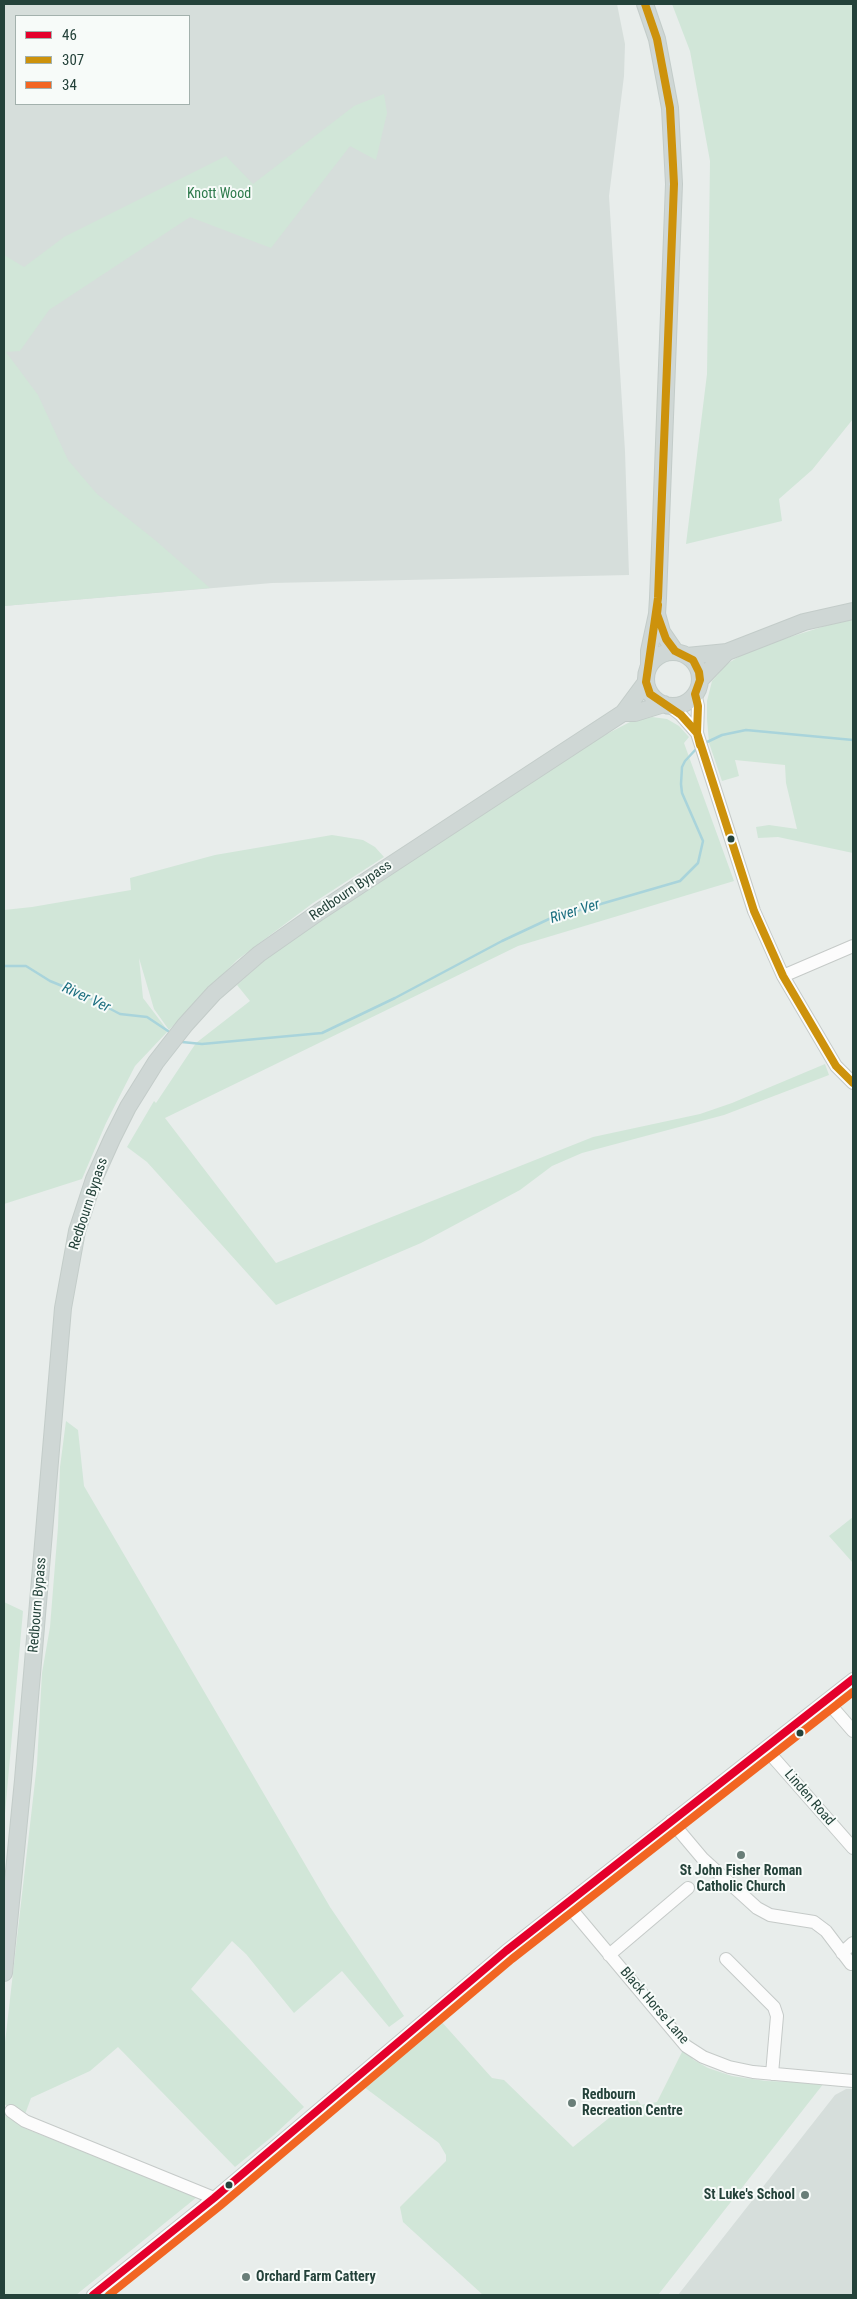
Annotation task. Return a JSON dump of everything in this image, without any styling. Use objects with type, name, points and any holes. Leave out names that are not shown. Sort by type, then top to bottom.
[{"type":"main road","points":[[646,4],[657,39],[670,108],[673,143],[667,384],[657,614],[649,651],[646,682],[650,694],[666,705],[686,702],[727,652]]},
{"type":"main road","points":[[649,666],[659,655],[727,652],[804,622],[853,612]]},
{"type":"main road","points":[[657,614],[662,632],[681,654],[697,666],[698,687]]},
{"type":"main road","name":"Redbourn Bypass","points":[[4,1973],[23,1780],[63,1308],[77,1231],[94,1180],[112,1139],[128,1107],[185,1025],[214,993],[259,954],[350,891],[623,713],[646,682]]},
{"type":"main road","name":"Redbourn Bypass","points":[[623,713],[635,713],[666,705]]},
{"type":"street","points":[[698,687],[698,737],[754,911],[783,976],[836,1066],[853,1083]]},
{"type":"street","points":[[666,705],[681,714],[698,737]]},
{"type":"street","points":[[783,976],[853,946]]},
{"type":"street","points":[[93,2295],[214,2198],[506,1951],[853,1678]]},
{"type":"street","points":[[826,1700],[853,1731]]},
{"type":"street","name":"Linden Road","points":[[766,1748],[853,1848]]},
{"type":"street","points":[[671,1821],[703,1859],[757,1908],[770,1915],[814,1922],[826,1931],[851,1964]]},
{"type":"street","points":[[609,1954],[688,1888]]},
{"type":"street","name":"Black Horse Lane","points":[[567,1904],[692,2050],[713,2063],[772,2074],[853,2081]]},
{"type":"street","points":[[842,1953],[853,1943]]},
{"type":"street","points":[[726,1958],[774,2006],[777,2016],[772,2074]]},
{"type":"street","points":[[11,2111],[25,2121],[214,2198]]},
{"type":"shaded area","points":[[4,4],[617,4],[625,44],[624,76],[609,196],[625,451],[629,575],[272,583],[4,606]]},
{"type":"shaded area","name":"St Luke's School","points":[[846,2089],[853,2089],[853,2295],[678,2295],[835,2095]]},
{"type":"green space","points":[[672,4],[853,4],[853,419],[812,470],[779,499],[782,521],[686,544],[707,374],[710,161],[690,51]]},
{"type":"green space","name":"Knott Wood","points":[[384,94],[387,113],[376,160],[350,146],[271,248],[190,217],[49,310],[20,351],[6,352],[38,395],[68,460],[97,494],[155,540],[210,588],[4,606],[4,255],[24,267],[64,237],[226,156],[253,184],[354,106]]},
{"type":"green space","points":[[853,620],[853,853],[778,837],[758,838],[756,827],[769,825],[797,829],[786,783],[785,765],[735,760],[739,776],[722,781],[709,743],[707,701],[712,681],[727,664],[751,649],[835,623]]},
{"type":"green space","points":[[652,717],[667,719],[679,726],[689,737],[684,743],[734,881],[518,946],[165,1118],[276,1263],[593,1137],[700,1114],[732,1103],[825,1064],[829,1075],[724,1115],[582,1153],[552,1166],[520,1190],[421,1243],[276,1305],[147,1162],[127,1147],[154,1101],[156,1103],[196,1043],[250,1001],[237,985],[266,959],[363,888],[597,739],[630,722]]},
{"type":"green space","points":[[332,835],[363,840],[375,847],[384,857],[313,903],[237,960],[169,1030],[154,1009],[139,958],[143,998],[168,1031],[135,1066],[106,1123],[82,1179],[4,1204],[4,910],[131,890],[130,878],[215,855]]},
{"type":"green space","points":[[66,1421],[78,1430],[84,1486],[330,1907],[404,2016],[389,2027],[342,1971],[294,2013],[246,1954],[232,1941],[191,1989],[304,2107],[235,2167],[118,2047],[90,2071],[31,2098],[24,2117],[4,2104],[4,2051],[37,1764],[42,1673],[50,1627],[58,1527],[60,1467]]},
{"type":"green space","points":[[853,1517],[853,1563],[829,1536]]},
{"type":"green space","points":[[4,1602],[23,1611],[4,1825]]},
{"type":"green space","points":[[440,2020],[492,2078],[504,2080],[573,2147],[635,2097],[641,2105],[657,2102],[683,2050],[694,2060],[708,2068],[732,2076],[766,2081],[824,2083],[658,2295],[483,2295],[403,2222],[400,2207],[446,2161],[446,2155],[439,2143],[360,2084]]},
{"type":"green space","points":[[4,2114],[24,2128],[197,2197],[76,2295],[4,2295]]},
{"type":"waterway","name":"River Ver","points":[[705,743],[722,735],[746,730],[853,740]]},
{"type":"waterway","name":"River Ver","points":[[182,1042],[202,1044],[322,1033],[549,919],[680,881],[698,863],[703,841],[682,793],[681,784],[682,767],[698,747]]},
{"type":"waterway","name":"River Ver","points":[[4,966],[26,966],[50,981],[82,994],[120,1014],[147,1017],[168,1031]]},
{"type":"transit line","name":"307","points":[[645,4],[657,39],[670,108],[674,184],[658,598],[646,682],[650,694],[681,715],[697,733],[754,911],[783,976],[836,1066],[853,1083]]},
{"type":"transit line","name":"307","points":[[658,605],[657,614],[666,639],[675,651],[693,660],[699,672],[700,680],[695,694],[698,706],[697,733],[700,745]]},
{"type":"transit line","name":"46","points":[[93,2295],[214,2198],[506,1951],[853,1679]]},
{"type":"transit line","name":"34","points":[[109,2295],[220,2206],[512,1959],[853,1692]]},
{"type":"place","name":"St John Fisher Roman Catholic Church","points":[[741,1855]]},
{"type":"place","name":"Redbourn Recreation Centre","points":[[572,2103]]},
{"type":"place","name":"St Luke's School","points":[[805,2195]]},
{"type":"place","name":"Orchard Farm Cattery","points":[[246,2277]]}]
